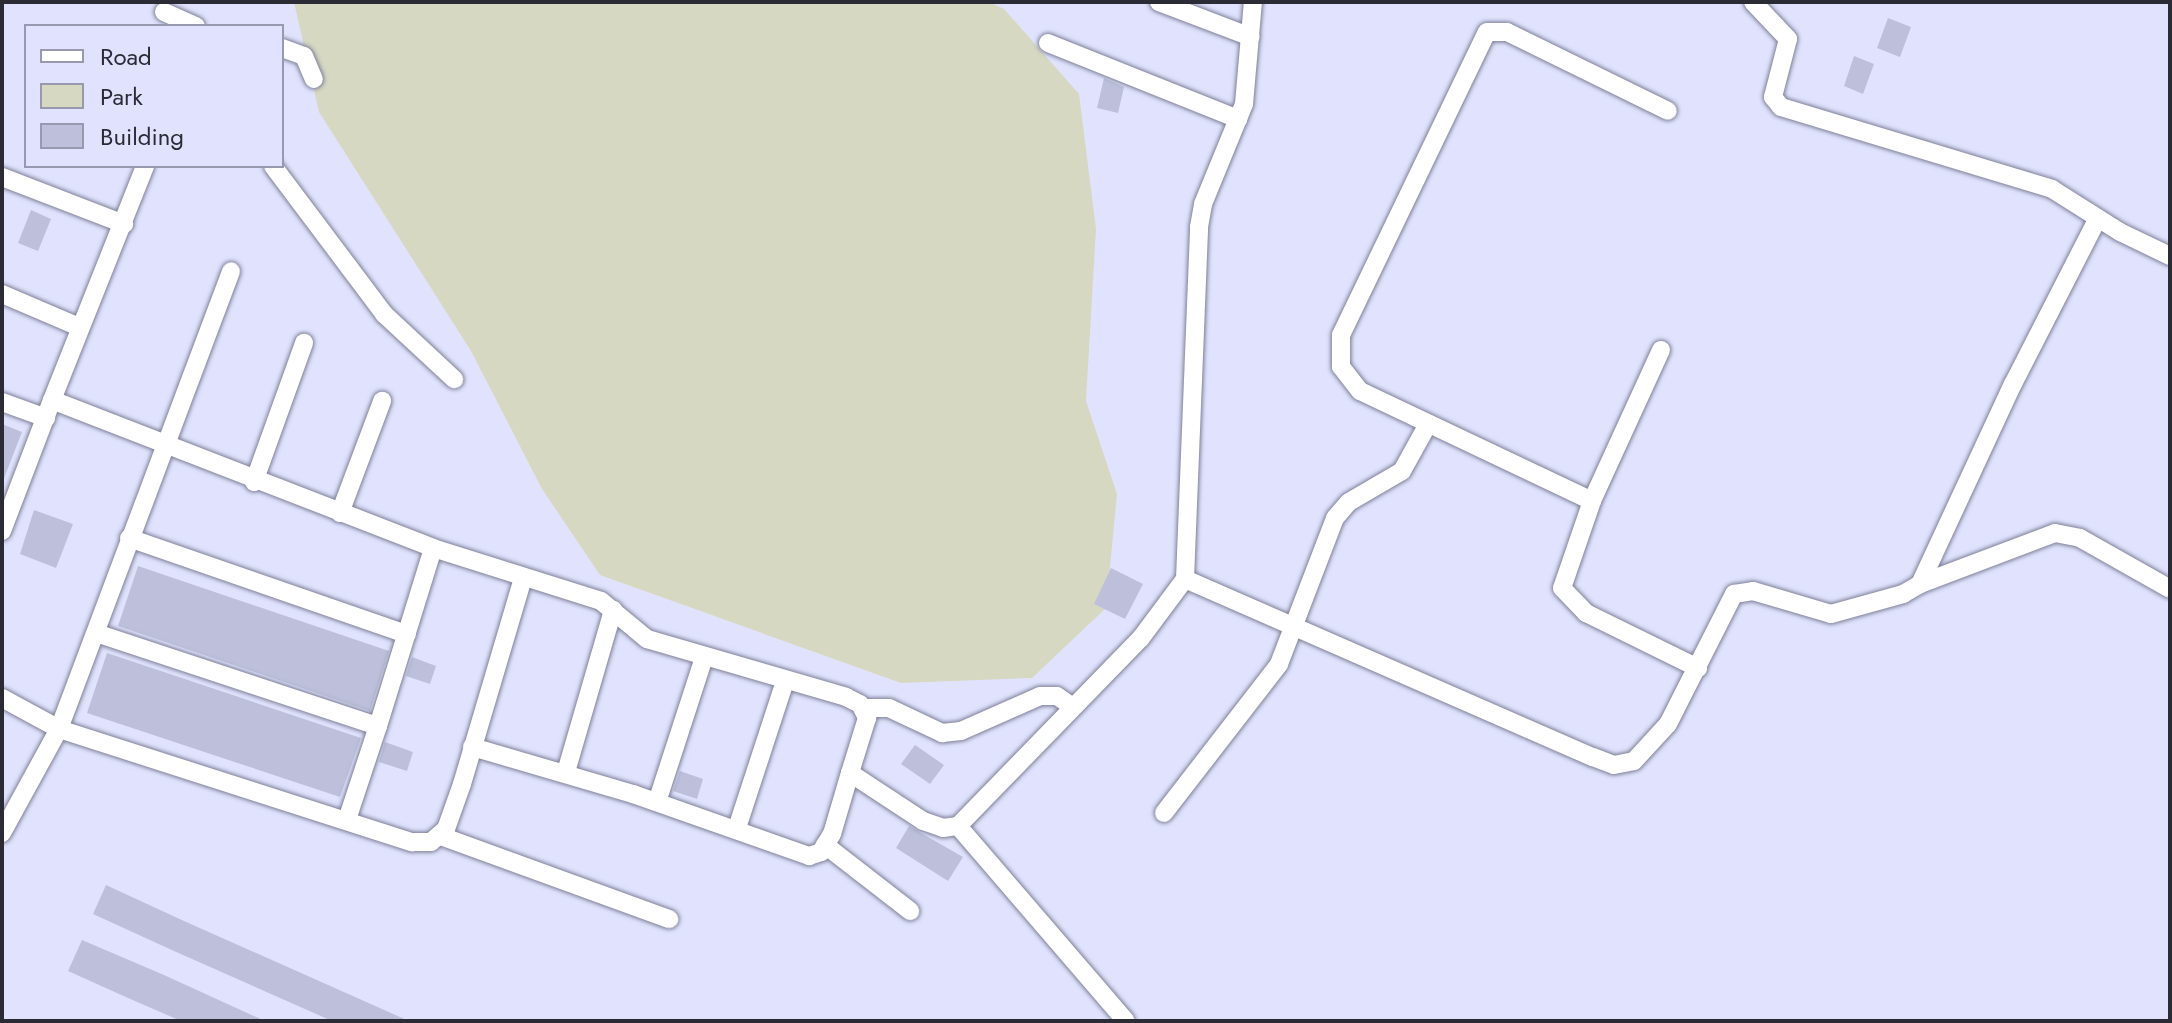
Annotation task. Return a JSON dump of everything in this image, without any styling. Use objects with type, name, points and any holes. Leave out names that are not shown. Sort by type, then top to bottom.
[{"type":"street","points":[[1159,2],[1251,37]]},
{"type":"street","points":[[850,773],[923,821],[943,828],[958,826],[1141,638],[1185,579],[1199,227],[1238,119],[1251,37],[1253,2]]},
{"type":"street","points":[[1753,2],[1788,39],[1773,97],[1781,107],[2052,189],[2098,218],[2170,256]]},
{"type":"street","points":[[164,13],[191,24]]},
{"type":"street","points":[[1592,501],[1428,424],[1348,381],[1341,367],[1341,335],[1481,38],[1487,32],[1507,32],[1668,111]]},
{"type":"street","points":[[1048,43],[1238,119]]},
{"type":"street","points":[[284,49],[304,56],[314,79]]},
{"type":"street","points":[[2,531],[79,327],[124,224],[144,168]]},
{"type":"street","points":[[274,168],[384,314],[454,379]]},
{"type":"street","points":[[2,177],[124,224]]},
{"type":"street","points":[[1920,584],[2098,218]]},
{"type":"street","points":[[2,833],[59,729],[163,444],[231,271]]},
{"type":"street","points":[[2,294],[79,327]]},
{"type":"street","points":[[254,482],[304,343]]},
{"type":"street","points":[[1661,350],[1592,501],[1563,578],[1565,597],[1586,613],[1698,668]]},
{"type":"street","points":[[340,513],[382,401]]},
{"type":"street","points":[[2,402],[49,409],[163,444],[254,482],[433,548],[591,598],[613,610],[637,636],[846,697],[864,708],[889,708],[942,733],[961,731],[1040,696],[1057,696],[1073,707]]},
{"type":"street","points":[[1164,813],[1279,664],[1335,518],[1349,502],[1402,471],[1428,424]]},
{"type":"street","points":[[1185,579],[1614,765],[1634,761],[1653,744],[1698,668],[1728,602],[1741,591],[1831,614],[1903,594],[1920,584],[2055,533],[2080,538],[2170,589]]},
{"type":"street","points":[[129,538],[407,634]]},
{"type":"street","points":[[347,820],[433,548]]},
{"type":"street","points":[[2,698],[59,729],[412,842],[431,842],[441,836],[472,747],[523,578]]},
{"type":"street","points":[[566,772],[613,610]]},
{"type":"street","points":[[96,633],[378,726]]},
{"type":"street","points":[[657,802],[704,657]]},
{"type":"street","points":[[737,828],[785,681]]},
{"type":"street","points":[[472,747],[566,772],[737,828],[801,855],[815,855],[825,845],[850,773],[866,723],[864,708]]},
{"type":"street","points":[[958,826],[1126,1021]]},
{"type":"street","points":[[441,836],[669,919]]},
{"type":"street","points":[[825,845],[910,911]]},
{"type":"green space","points":[[294,2],[989,2],[1004,9],[1079,94],[1096,229],[1086,401],[1117,494],[1106,608],[1032,678],[901,683],[600,575],[542,489],[471,351],[319,112]]},
{"type":"building","points":[[1888,18],[1911,27],[1900,57],[1877,48]]},
{"type":"building","points":[[1854,56],[1874,64],[1863,94],[1844,86]]},
{"type":"building","points":[[1104,78],[1124,87],[1118,113],[1097,108]]},
{"type":"building","points":[[31,210],[51,219],[38,251],[18,243]]},
{"type":"building","points":[[2,424],[22,432],[3,481],[2,480]]},
{"type":"building","points":[[34,510],[73,524],[56,568],[20,554]]},
{"type":"building","points":[[138,566],[389,651],[370,711],[118,626]]},
{"type":"building","points":[[1111,568],[1143,584],[1125,619],[1094,604]]},
{"type":"building","points":[[107,653],[361,738],[340,797],[87,713]]},
{"type":"building","points":[[412,657],[436,666],[430,684],[406,676]]},
{"type":"building","points":[[385,742],[413,752],[407,771],[379,762]]},
{"type":"building","points":[[915,745],[944,765],[930,784],[901,764]]},
{"type":"building","points":[[680,771],[703,779],[697,799],[673,791]]},
{"type":"building","points":[[909,826],[963,857],[948,881],[896,848]]},
{"type":"building","points":[[106,885],[409,1021],[332,1021],[174,951],[93,914]]},
{"type":"building","points":[[82,940],[265,1021],[181,1021],[128,998],[68,971]]}]
